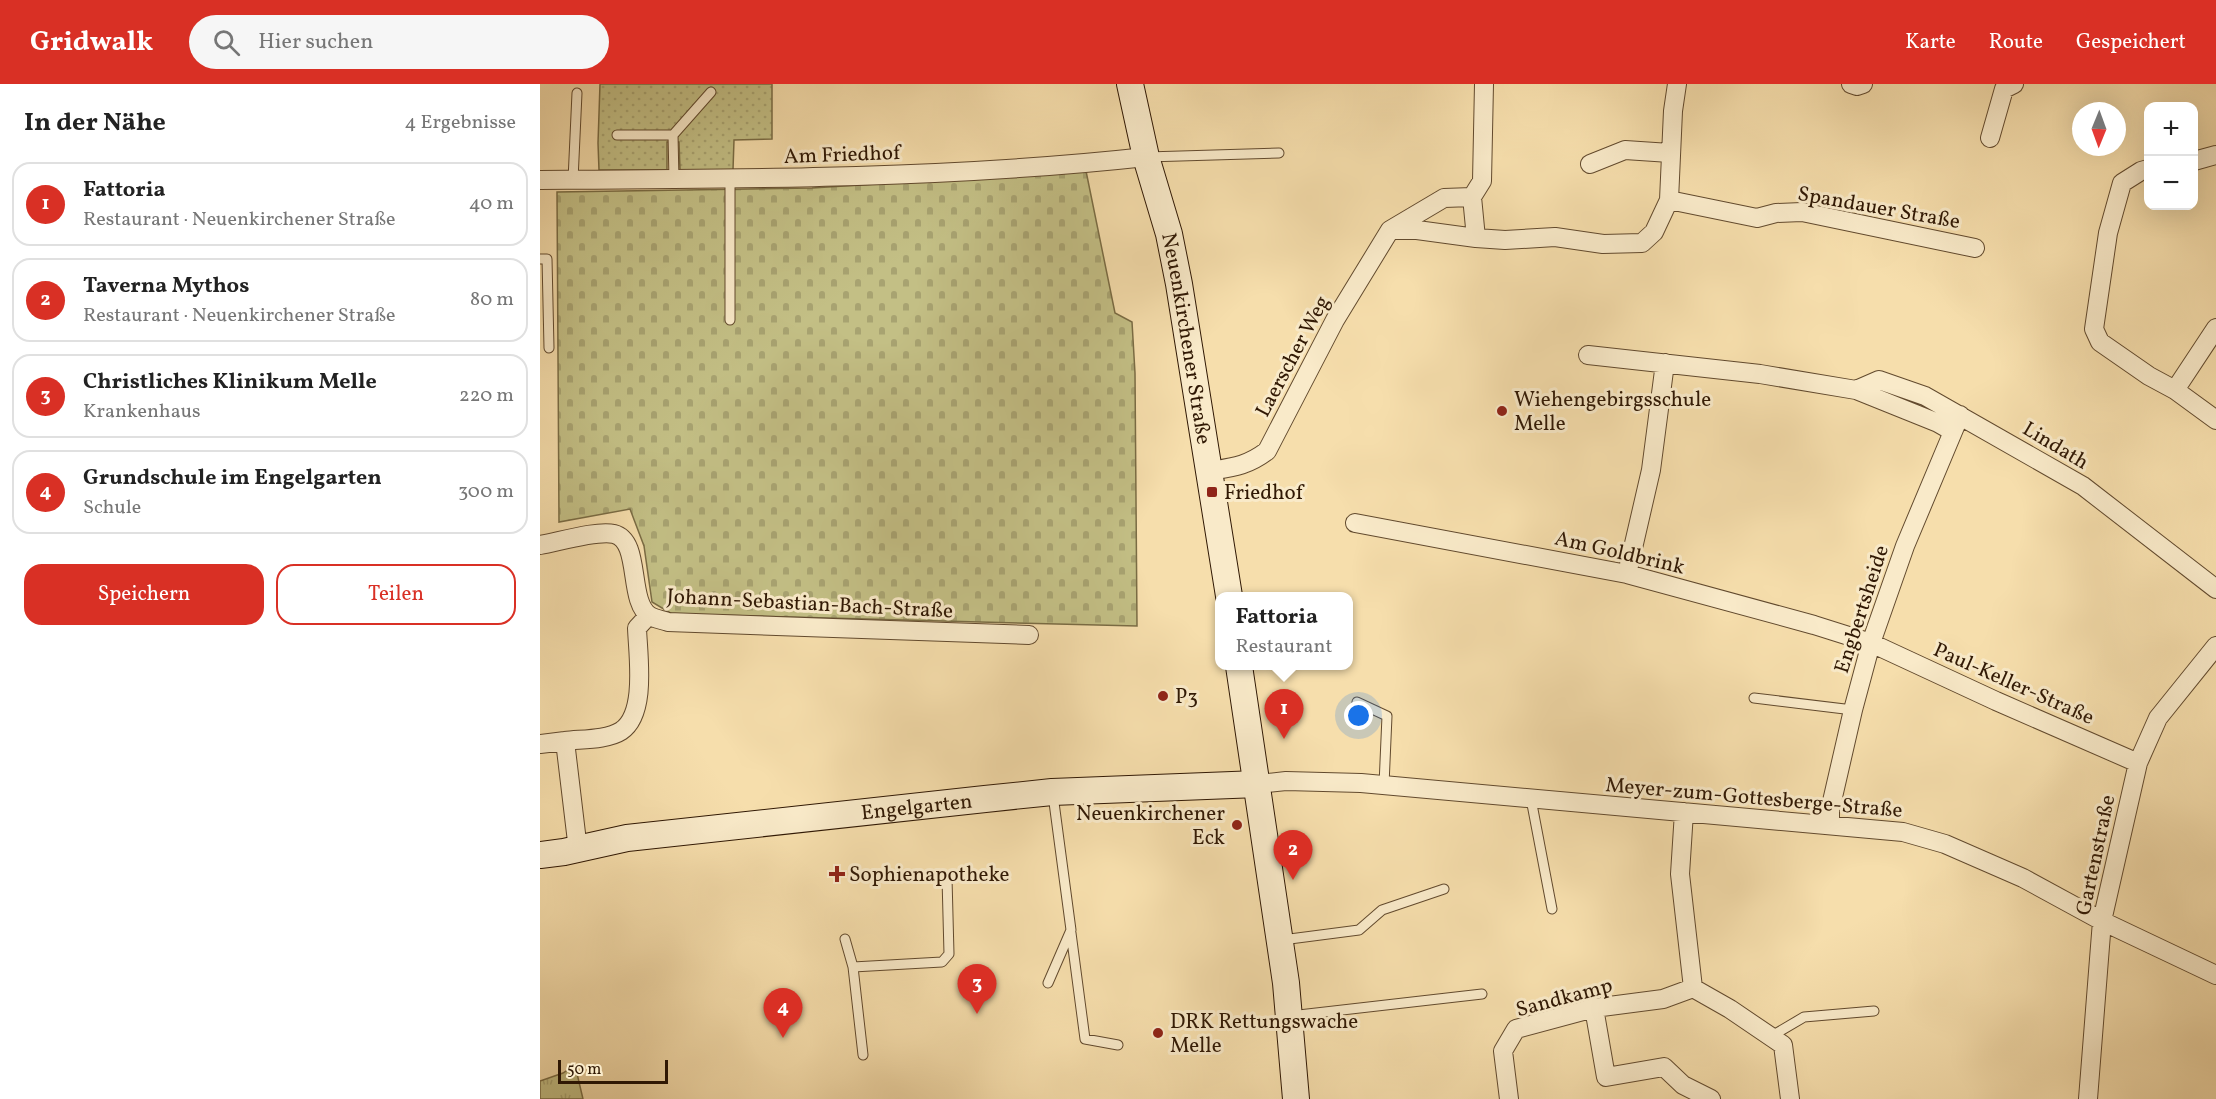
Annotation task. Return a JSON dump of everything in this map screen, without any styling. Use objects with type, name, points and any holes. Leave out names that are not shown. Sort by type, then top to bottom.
[{"type":"main road","name":"Neuenkirchener Straße","points":[[1130,84],[1146,157],[1169,234],[1179,284],[1227,592]]},
{"type":"main road","points":[[1240,670],[1290,1016],[1296,1099]]},
{"type":"main road","name":"Engelgarten","points":[[540,855],[578,850],[627,838],[1053,792],[1258,784]]},
{"type":"street","points":[[1476,238],[1473,197],[1482,181],[1484,84]]},
{"type":"street","points":[[1390,230],[1417,230],[1505,240],[1555,237],[1603,244],[1642,243],[1654,232],[1669,200],[1670,153],[1677,84]]},
{"type":"street","points":[[1851,84],[1857,86],[1863,84]]},
{"type":"street","points":[[1990,138],[2004,89],[2014,84]]},
{"type":"street","points":[[1590,164],[1625,150],[1670,153]]},
{"type":"street","points":[[2198,160],[2216,155]]},
{"type":"street","name":"Am Friedhof","points":[[540,180],[835,177],[1098,163],[1146,157]]},
{"type":"street","points":[[2144,170],[2122,183],[2108,233],[2094,329],[2100,342],[2149,376],[2175,390],[2216,420]]},
{"type":"street","name":"Laerscher Weg","points":[[1209,471],[1240,466],[1254,461],[1267,451],[1335,320],[1390,230],[1444,198],[1473,197]]},
{"type":"street","name":"Spandauer Straße","points":[[1669,200],[1757,218],[1776,213],[1802,212],[1975,248]]},
{"type":"street","points":[[2175,390],[2216,328]]},
{"type":"street","name":"Lindath","points":[[1588,355],[1760,374],[1856,390],[1938,423],[1952,431]]},
{"type":"street","points":[[1627,574],[1651,470],[1665,363]]},
{"type":"street","name":"Lindath","points":[[1856,390],[1879,380],[1925,396],[1960,415],[2083,486],[2216,589]]},
{"type":"street","name":"Engbertsheide","points":[[1830,825],[1830,810],[1871,643],[1905,546],[1960,415]]},
{"type":"street","name":"Am Goldbrink","points":[[1355,523],[1627,574],[1814,625],[1871,643]]},
{"type":"street","name":"Johann-Sebastian-Bach-Straße","points":[[540,545],[601,534],[616,534],[627,543],[641,604],[649,615],[668,622],[1029,635]]},
{"type":"street","points":[[540,744],[620,732],[632,720],[638,702],[637,628],[649,615]]},
{"type":"street","name":"Paul-Keller-Straße","points":[[1871,643],[2138,763]]},
{"type":"street","name":"Gartenstraße","points":[[2088,1099],[2103,921],[2138,763],[2158,718],[2216,646]]},
{"type":"street","points":[[565,741],[578,850]]},
{"type":"street","name":"Meyer-zum-Gottesberge-Straße","points":[[1258,784],[1286,781],[1384,785],[1903,832],[1945,844],[2023,878],[2103,921],[2216,975]]},
{"type":"street","points":[[1684,812],[1680,874],[1693,988],[1730,1009],[1783,1045],[1790,1099]]},
{"type":"street","name":"Sandkamp","points":[[1509,1099],[1503,1050],[1516,1029],[1594,1008],[1664,999],[1693,988]]},
{"type":"street","points":[[1594,1008],[1606,1077],[1664,1067],[1683,1085],[1711,1099]]},
{"type":"lane","points":[[674,180],[673,135],[711,92]]},
{"type":"lane","points":[[573,180],[577,93]]},
{"type":"lane","points":[[617,135],[673,135]]},
{"type":"lane","points":[[1146,157],[1279,153]]},
{"type":"lane","points":[[730,179],[730,320]]},
{"type":"lane","points":[[540,259],[547,259],[549,348]]},
{"type":"lane","points":[[1754,698],[1853,710]]},
{"type":"lane","points":[[1357,702],[1387,716],[1384,785]]},
{"type":"lane","points":[[1053,792],[1085,1039],[1118,1045]]},
{"type":"lane","points":[[1531,799],[1552,909]]},
{"type":"lane","points":[[853,967],[942,962],[949,954],[946,878]]},
{"type":"lane","points":[[1280,940],[1359,930],[1383,910],[1444,889]]},
{"type":"lane","points":[[1048,983],[1071,930]]},
{"type":"lane","points":[[845,939],[853,967],[863,1055]]},
{"type":"lane","points":[[1290,1016],[1482,994]]},
{"type":"lane","points":[[1770,1037],[1804,1017],[1874,1011]]},
{"type":"green space","points":[[600,84],[772,84],[772,139],[734,140],[733,170],[680,170],[679,142],[667,142],[667,170],[599,170]]},
{"type":"green space","points":[[1086,171],[1115,313],[1132,322],[1135,373],[1137,626],[672,614],[652,602],[644,546],[630,509],[559,522],[557,192],[812,188]]},
{"type":"green space","points":[[575,1065],[583,1099],[540,1099],[540,1081],[563,1073]]},
{"type":"place","name":"Wiehengebirgsschule Melle","points":[[1502,411]]},
{"type":"place","name":"Friedhof","points":[[1212,492]]},
{"type":"place","name":"P3","points":[[1163,696]]},
{"type":"place","name":"Fattoria","points":[[1284,739]]},
{"type":"place","name":"Neuenkirchener Eck","points":[[1237,825]]},
{"type":"place","name":"Sophienapotheke","points":[[837,874]]},
{"type":"place","name":"Taverna Mythos","points":[[1293,880]]},
{"type":"place","name":"Christliches Klinikum Melle","points":[[977,1014]]},
{"type":"place","name":"DRK Rettungswache Melle","points":[[1158,1033]]},
{"type":"place","name":"Grundschule im Engelgarten","points":[[783,1038]]}]
